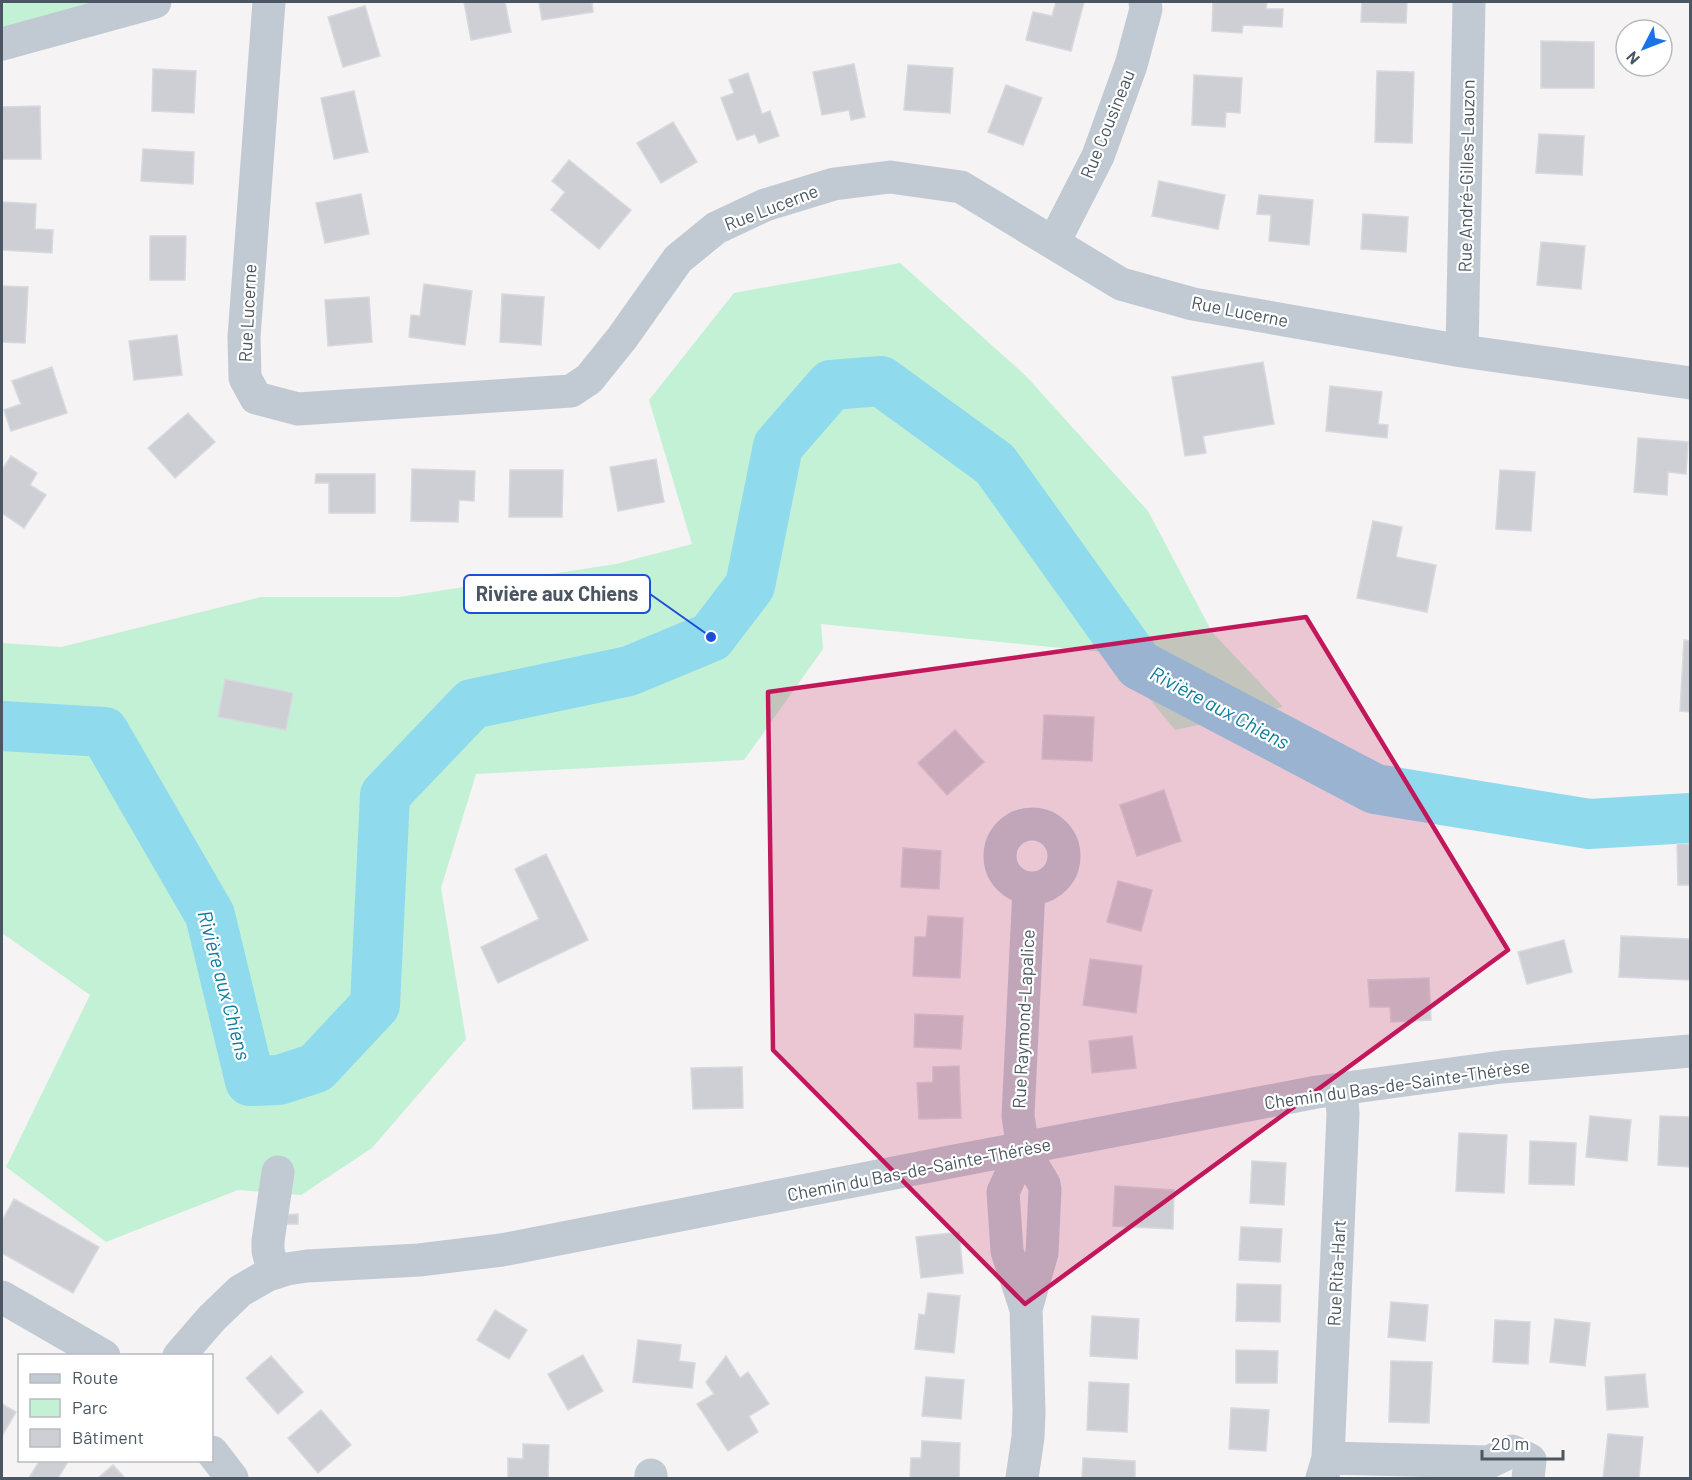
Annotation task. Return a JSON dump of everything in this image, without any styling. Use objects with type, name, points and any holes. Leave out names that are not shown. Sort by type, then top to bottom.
[{"type":"street","points":[[2,44],[155,2]]},
{"type":"street","name":"Rue Lucerne","points":[[269,2],[244,337],[245,378],[256,398],[298,409],[571,391],[589,379],[622,338],[678,258],[716,228],[765,206],[834,184],[890,177],[961,187],[1121,285],[1193,304],[1462,351],[1690,383]]},
{"type":"street","name":"Rue Cousineau","points":[[1054,242],[1098,156],[1131,64],[1146,9],[1145,2]]},
{"type":"street","name":"Rue André-Gilles-Lauzon","points":[[1462,351],[1469,2]]},
{"type":"street","name":"Rue Raymond-Lapalice","points":[[1023,1149],[1018,1116],[1029,888]]},
{"type":"street","name":"Chemin du Bas-de-Sainte-Thérèse","points":[[181,1354],[231,1299],[249,1285],[274,1273],[307,1266],[419,1260],[481,1253],[1286,1097],[1502,1067],[1690,1051]]},
{"type":"street","name":"Rue Rita-Hart","points":[[1341,1089],[1343,1114],[1325,1468],[1489,1462],[1512,1451],[1530,1460],[1528,1479]]},
{"type":"street","points":[[1022,1479],[1029,1411],[1026,1309],[1007,1251],[1003,1192],[1023,1149]]},
{"type":"street","points":[[274,1273],[268,1241],[278,1172]]},
{"type":"street","points":[[2,1297],[101,1354]]},
{"type":"street","points":[[213,1453],[232,1479]]},
{"type":"highlighted area","points":[[1306,617],[1508,950],[1025,1304],[773,1050],[768,692]]},
{"type":"green space","points":[[2,2],[108,2],[2,31]]},
{"type":"green space","points":[[900,263],[1026,376],[1148,511],[1212,632],[1283,707],[1175,730],[1112,653],[821,624],[823,649],[744,760],[476,774],[441,888],[466,1039],[372,1148],[301,1195],[238,1190],[106,1242],[6,1167],[90,995],[2,933],[2,643],[61,647],[261,597],[399,597],[616,564],[692,544],[649,400],[734,293]]},
{"type":"building","points":[[464,2],[505,2],[511,32],[471,40]]},
{"type":"building","points":[[539,2],[592,2],[593,12],[542,20]]},
{"type":"building","points":[[1056,2],[1084,2],[1071,51],[1026,40],[1033,12],[1052,16]]},
{"type":"building","points":[[1213,2],[1267,2],[1266,9],[1283,9],[1282,27],[1243,25],[1242,33],[1212,31]]},
{"type":"building","points":[[1362,2],[1407,2],[1406,23],[1361,22]]},
{"type":"building","points":[[365,6],[380,56],[343,67],[328,17]]},
{"type":"building","points":[[1541,41],[1594,42],[1594,88],[1541,88]]},
{"type":"building","points":[[854,64],[865,117],[851,120],[849,110],[822,115],[813,72]]},
{"type":"building","points":[[908,65],[953,68],[950,113],[904,110]]},
{"type":"building","points":[[153,69],[196,71],[194,113],[152,111]]},
{"type":"building","points":[[1377,71],[1414,72],[1412,143],[1375,142]]},
{"type":"building","points":[[748,73],[762,114],[770,111],[779,136],[759,143],[755,134],[737,140],[721,98],[734,93],[729,80]]},
{"type":"building","points":[[1194,75],[1242,78],[1240,113],[1226,112],[1225,127],[1192,125]]},
{"type":"building","points":[[1006,85],[1042,98],[1023,145],[988,132]]},
{"type":"building","points":[[354,91],[368,152],[334,159],[321,98]]},
{"type":"building","points":[[40,106],[41,159],[2,159],[2,107]]},
{"type":"building","points":[[673,122],[697,162],[661,183],[637,143]]},
{"type":"building","points":[[1539,134],[1584,136],[1582,175],[1536,173]]},
{"type":"building","points":[[143,149],[194,152],[193,184],[141,181]]},
{"type":"building","points":[[569,160],[631,210],[599,249],[551,210],[565,192],[552,181]]},
{"type":"building","points":[[1159,181],[1225,195],[1218,229],[1152,216]]},
{"type":"building","points":[[361,194],[369,234],[325,243],[316,203]]},
{"type":"building","points":[[1259,195],[1313,200],[1309,245],[1269,241],[1271,215],[1257,214]]},
{"type":"building","points":[[2,202],[36,204],[35,229],[53,230],[52,253],[2,250]]},
{"type":"building","points":[[1363,214],[1408,217],[1406,252],[1361,249]]},
{"type":"building","points":[[150,236],[186,236],[185,280],[150,280]]},
{"type":"building","points":[[1541,242],[1585,246],[1581,289],[1537,285]]},
{"type":"building","points":[[424,284],[472,291],[465,345],[409,337],[411,315],[420,316]]},
{"type":"building","points":[[2,286],[28,287],[25,343],[2,342]]},
{"type":"building","points":[[502,294],[544,297],[541,345],[500,342]]},
{"type":"building","points":[[369,297],[372,342],[328,346],[325,300]]},
{"type":"building","points":[[177,335],[182,375],[134,380],[129,341]]},
{"type":"building","points":[[1263,362],[1274,424],[1203,436],[1206,453],[1185,456],[1172,377]]},
{"type":"building","points":[[52,367],[67,413],[11,431],[4,410],[21,404],[12,381]]},
{"type":"building","points":[[1330,386],[1382,392],[1378,424],[1388,425],[1387,438],[1326,431]]},
{"type":"building","points":[[188,413],[215,442],[175,478],[148,448]]},
{"type":"building","points":[[1638,438],[1688,442],[1686,474],[1668,472],[1667,495],[1634,492]]},
{"type":"building","points":[[11,456],[37,473],[30,485],[46,495],[24,528],[2,513],[2,470]]},
{"type":"building","points":[[656,459],[664,502],[618,511],[610,467]]},
{"type":"building","points":[[412,469],[475,471],[474,501],[459,500],[458,522],[411,521]]},
{"type":"building","points":[[510,470],[563,470],[562,517],[509,517]]},
{"type":"building","points":[[1500,470],[1535,472],[1531,531],[1496,529]]},
{"type":"building","points":[[316,474],[375,474],[375,513],[329,513],[329,483],[315,483]]},
{"type":"building","points":[[1373,521],[1402,527],[1396,557],[1436,565],[1427,612],[1357,598]]},
{"type":"building","points":[[1684,640],[1690,641],[1690,712],[1680,711]]},
{"type":"building","points":[[225,679],[293,693],[286,730],[218,717]]},
{"type":"building","points":[[1044,715],[1094,717],[1092,761],[1042,759]]},
{"type":"building","points":[[955,730],[984,762],[947,795],[918,763]]},
{"type":"building","points":[[1164,790],[1181,841],[1137,856],[1120,805]]},
{"type":"building","points":[[1677,844],[1690,844],[1690,885],[1678,885]]},
{"type":"building","points":[[903,848],[941,851],[939,889],[901,887]]},
{"type":"building","points":[[546,854],[588,940],[498,983],[481,947],[539,919],[515,869]]},
{"type":"building","points":[[1118,881],[1152,890],[1141,931],[1107,922]]},
{"type":"building","points":[[928,916],[963,918],[960,978],[913,976],[915,937],[926,937]]},
{"type":"building","points":[[1621,936],[1690,939],[1690,980],[1619,977]]},
{"type":"building","points":[[1564,940],[1572,972],[1527,984],[1518,952]]},
{"type":"building","points":[[1090,959],[1142,966],[1136,1013],[1083,1005]]},
{"type":"building","points":[[1429,978],[1431,1020],[1391,1022],[1390,1007],[1370,1007],[1368,980]]},
{"type":"building","points":[[915,1014],[963,1016],[961,1049],[914,1047]]},
{"type":"building","points":[[1132,1036],[1136,1068],[1092,1073],[1089,1041]]},
{"type":"building","points":[[959,1066],[961,1118],[919,1119],[917,1083],[933,1082],[933,1067]]},
{"type":"building","points":[[742,1067],[743,1108],[693,1109],[691,1068]]},
{"type":"building","points":[[1590,1116],[1631,1120],[1627,1161],[1586,1157]]},
{"type":"building","points":[[1660,1116],[1690,1117],[1690,1167],[1658,1165]]},
{"type":"building","points":[[1459,1133],[1507,1135],[1504,1193],[1456,1191]]},
{"type":"building","points":[[1530,1141],[1576,1143],[1574,1185],[1529,1184]]},
{"type":"building","points":[[1252,1161],[1286,1163],[1284,1205],[1250,1203]]},
{"type":"building","points":[[1115,1186],[1174,1190],[1173,1229],[1113,1226]]},
{"type":"building","points":[[14,1199],[99,1247],[73,1293],[2,1253],[2,1221]]},
{"type":"building","points":[[298,1214],[298,1224],[287,1224],[286,1215]]},
{"type":"building","points":[[1241,1227],[1282,1229],[1280,1262],[1239,1260]]},
{"type":"building","points":[[959,1232],[963,1273],[921,1278],[916,1237]]},
{"type":"building","points":[[1237,1284],[1281,1285],[1280,1322],[1236,1321]]},
{"type":"building","points":[[928,1293],[960,1296],[954,1353],[915,1349],[919,1314],[925,1315]]},
{"type":"building","points":[[1391,1302],[1428,1305],[1425,1341],[1388,1337]]},
{"type":"building","points":[[495,1310],[527,1330],[509,1359],[477,1340]]},
{"type":"building","points":[[1092,1316],[1139,1319],[1137,1359],[1090,1356]]},
{"type":"building","points":[[1555,1319],[1590,1323],[1585,1366],[1550,1362]]},
{"type":"building","points":[[1495,1320],[1530,1322],[1528,1364],[1493,1362]]},
{"type":"building","points":[[638,1340],[681,1345],[679,1361],[695,1363],[692,1388],[633,1382]]},
{"type":"building","points":[[1236,1350],[1278,1351],[1277,1383],[1236,1383]]},
{"type":"building","points":[[583,1355],[603,1391],[568,1410],[548,1374]]},
{"type":"building","points":[[271,1356],[303,1392],[278,1414],[246,1378]]},
{"type":"building","points":[[726,1356],[740,1378],[748,1372],[769,1404],[749,1416],[758,1432],[728,1451],[697,1404],[714,1394],[706,1382]]},
{"type":"building","points":[[1391,1361],[1432,1362],[1429,1423],[1389,1422]]},
{"type":"building","points":[[1645,1374],[1648,1407],[1607,1410],[1605,1377]]},
{"type":"building","points":[[926,1377],[964,1380],[961,1419],[922,1416]]},
{"type":"building","points":[[1089,1382],[1129,1384],[1127,1432],[1087,1430]]},
{"type":"building","points":[[2,1404],[16,1412],[2,1436]]},
{"type":"building","points":[[1231,1408],[1269,1410],[1266,1451],[1229,1449]]},
{"type":"building","points":[[321,1410],[351,1445],[318,1473],[288,1438]]},
{"type":"building","points":[[1608,1434],[1643,1437],[1639,1478],[1603,1478]]},
{"type":"building","points":[[922,1441],[960,1443],[959,1478],[910,1478],[911,1458],[921,1458]]},
{"type":"building","points":[[523,1444],[549,1445],[548,1478],[508,1478],[508,1458],[523,1459]]},
{"type":"building","points":[[1083,1458],[1135,1461],[1135,1478],[1082,1478]]},
{"type":"building","points":[[39,1462],[68,1462],[58,1478],[29,1478]]},
{"type":"building","points":[[113,1465],[125,1478],[98,1478]]},
{"type":"waterway","name":"Rivière aux Chiens","points":[[2,726],[104,732],[210,915],[250,1081],[279,1080],[316,1068],[375,1005],[385,795],[472,704],[629,671],[711,637],[750,586],[778,446],[831,385],[881,381],[995,464],[1139,665],[1375,789],[1589,824],[1690,818]]},
{"type":"place","name":"Rivière aux Chiens","points":[[711,637]]}]
